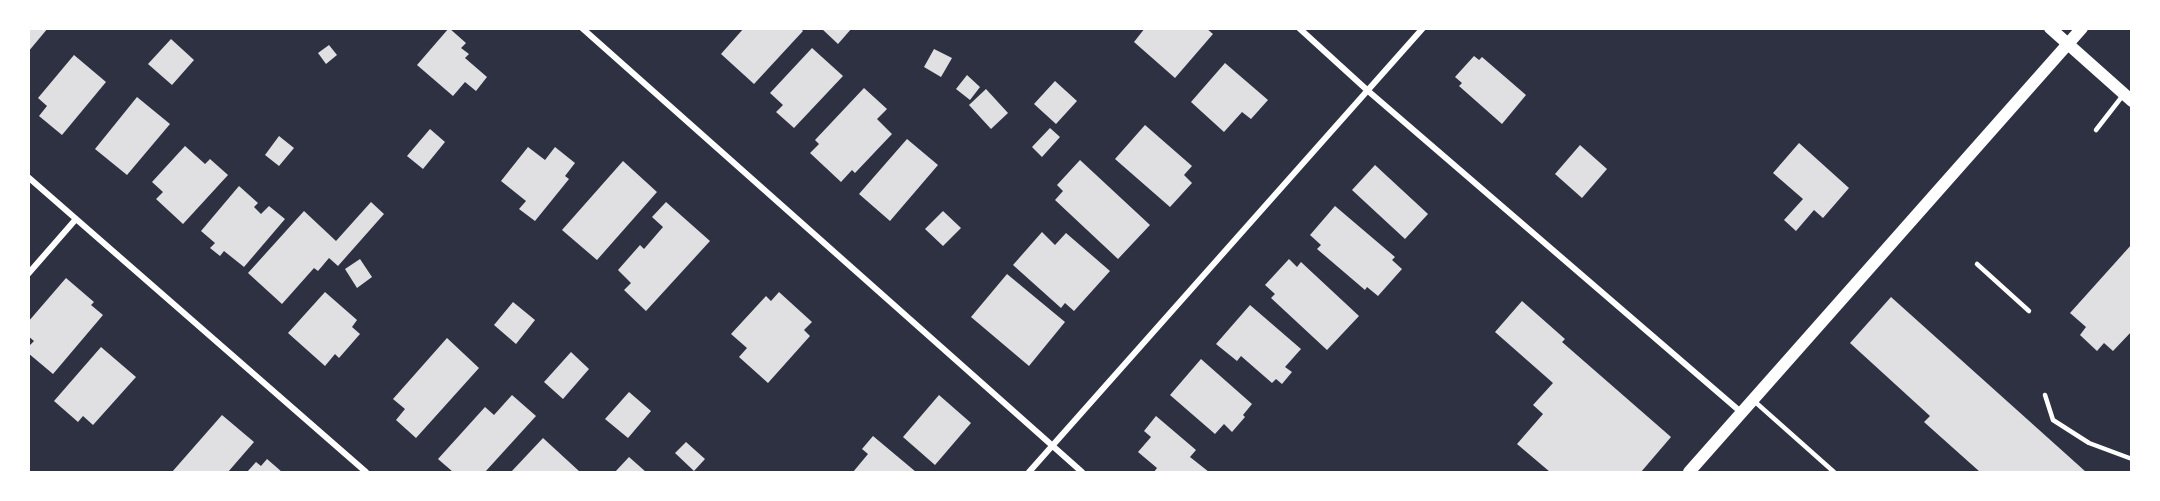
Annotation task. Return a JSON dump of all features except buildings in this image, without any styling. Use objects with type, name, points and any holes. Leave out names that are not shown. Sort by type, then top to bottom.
[{"type":"main road","points":[[2050,28],[2128,97]]},
{"type":"main road","points":[[1689,472],[2082,28]]},
{"type":"street","points":[[582,28],[1082,472]]},
{"type":"street","points":[[1299,28],[1367,90],[1742,413]]},
{"type":"street","points":[[1029,472],[1423,28]]},
{"type":"street","points":[[28,177],[366,472]]},
{"type":"street","points":[[28,274],[76,219]]},
{"type":"lane","points":[[2096,130],[2128,97]]},
{"type":"lane","points":[[1977,264],[2029,311]]},
{"type":"lane","points":[[2045,395],[2053,420],[2089,443],[2132,459]]},
{"type":"lane","points":[[1754,400],[1834,472]]}]
